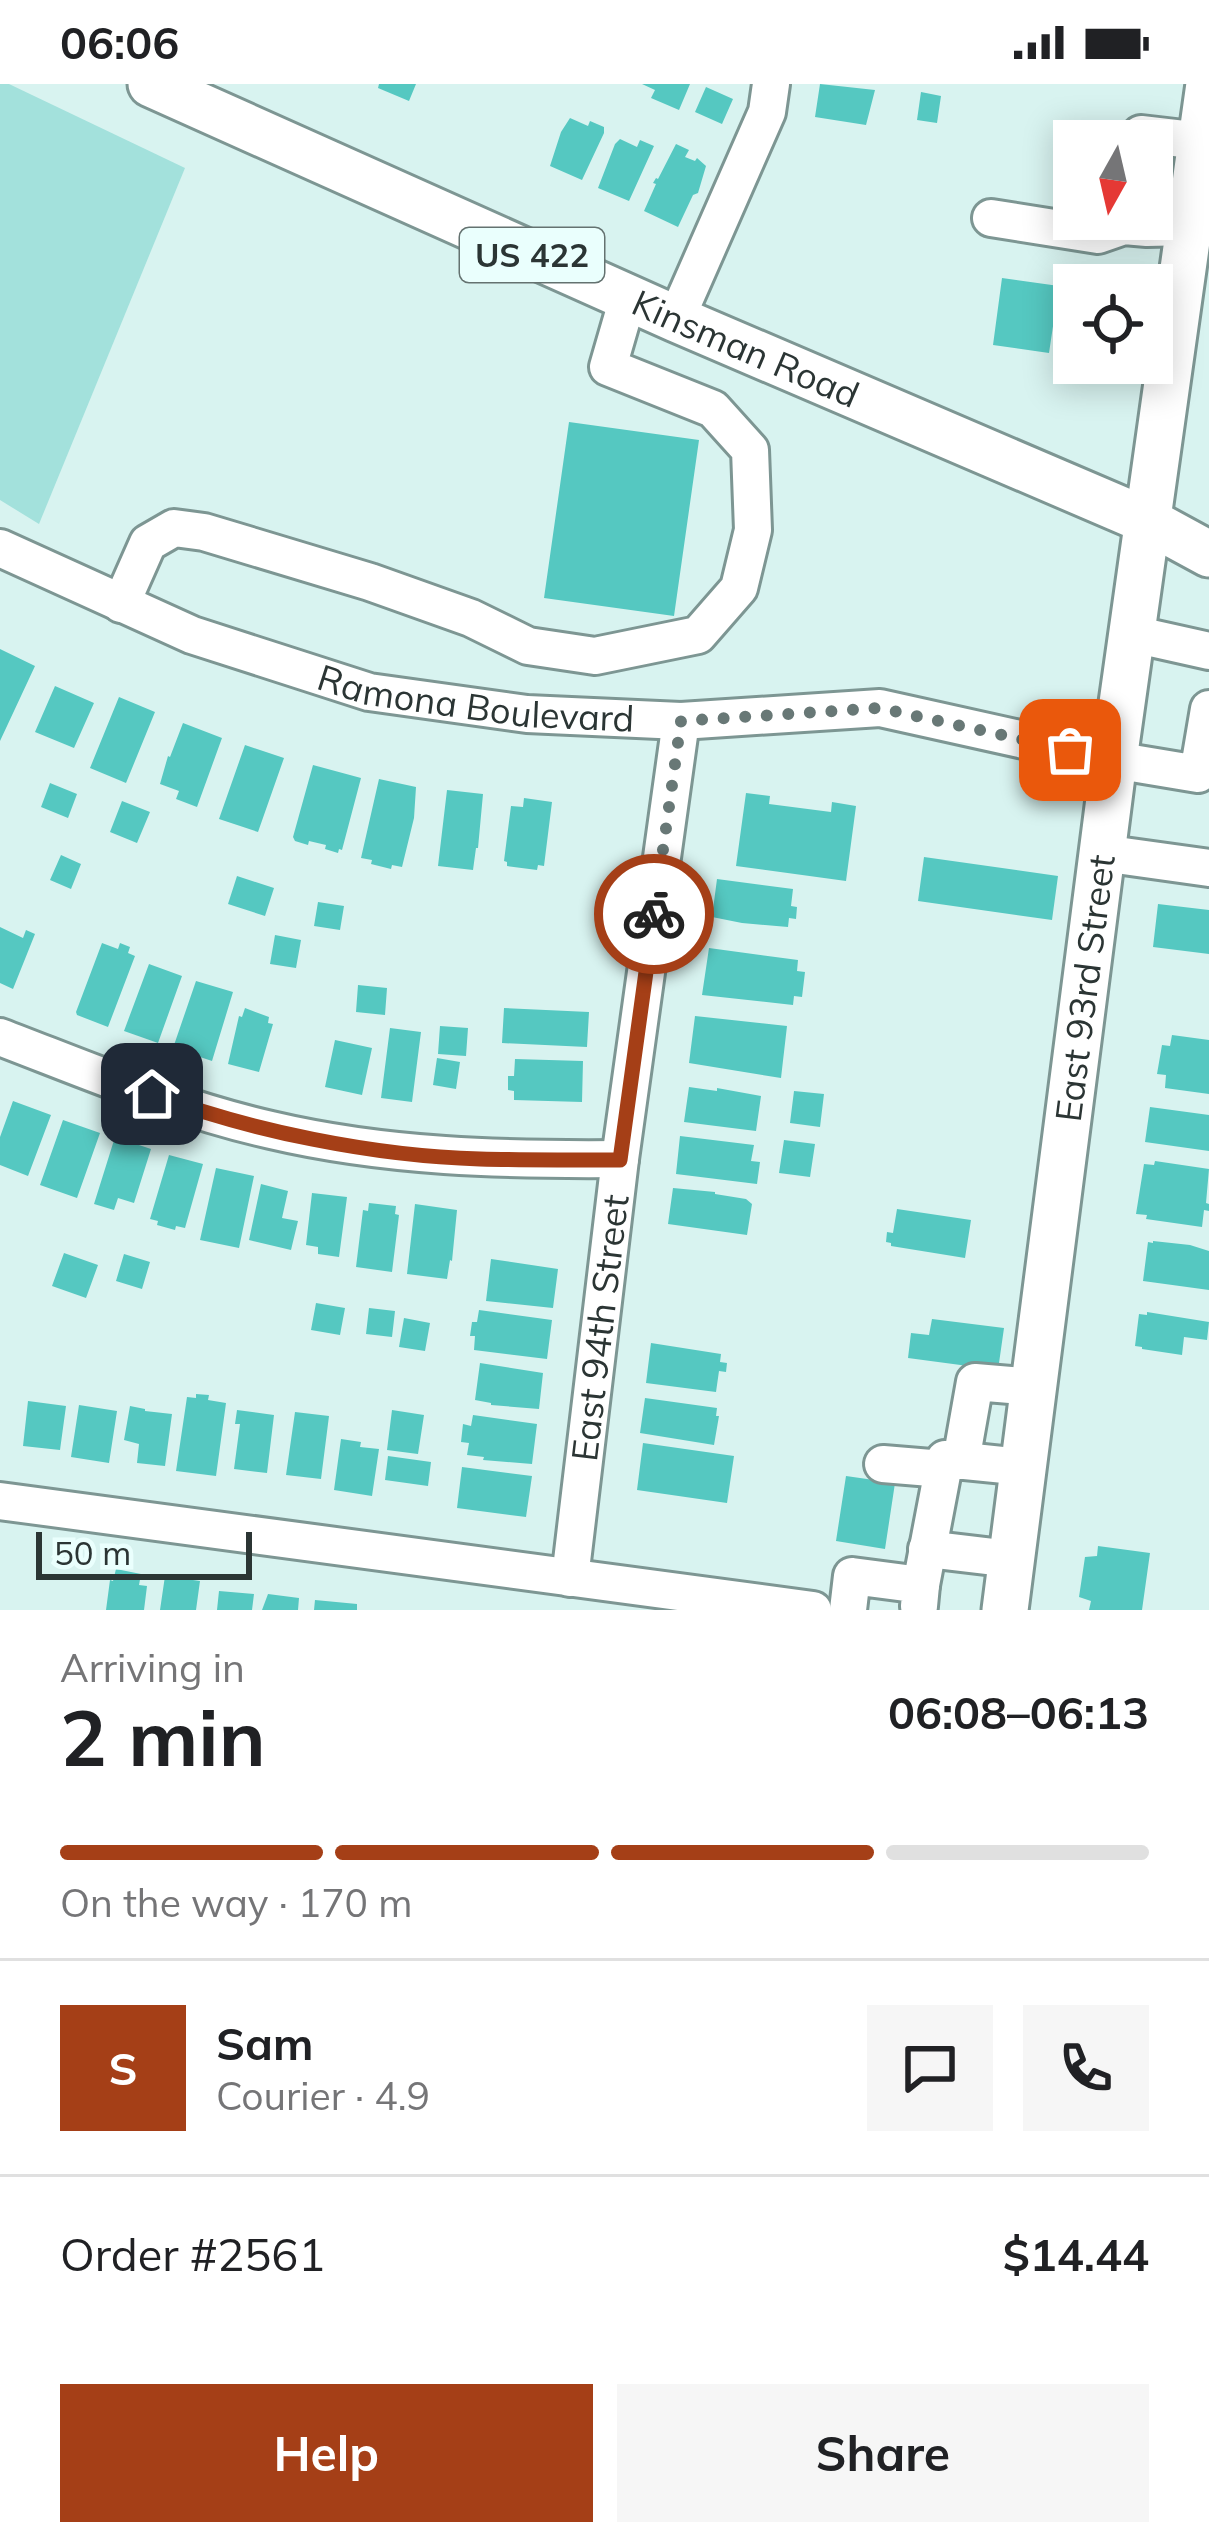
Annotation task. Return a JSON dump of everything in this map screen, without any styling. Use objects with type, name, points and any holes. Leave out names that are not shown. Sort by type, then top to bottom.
[{"type":"main road","name":"Kinsman Road","points":[[151,84],[628,298],[1150,522],[1209,554]]},
{"type":"main road","name":"East 93rd Street","points":[[1005,1610],[1114,760],[1198,223],[1209,84]]},
{"type":"street","points":[[676,319],[766,112],[771,84]]},
{"type":"street","points":[[1173,138],[1201,141]]},
{"type":"street","points":[[991,218],[1053,228]]},
{"type":"street","points":[[121,604],[148,543],[175,528],[204,532],[370,581],[471,618],[528,646],[596,656],[698,635],[739,588],[753,530],[750,450],[713,410],[608,367],[628,298]]},
{"type":"street","name":"Ramona Boulevard","points":[[0,548],[192,635],[369,692],[527,714],[681,721],[880,708],[1204,784]]},
{"type":"street","points":[[1133,634],[1209,651]]},
{"type":"street","points":[[1204,784],[1209,709]]},
{"type":"street","name":"East 94th Street","points":[[570,1578],[620,1160],[681,721]]},
{"type":"street","points":[[1102,853],[1209,868]]},
{"type":"street","points":[[0,1037],[190,1108],[272,1130],[363,1147],[475,1159],[620,1160]]},
{"type":"street","points":[[848,1610],[852,1576],[920,1598],[927,1549],[975,1382],[1034,1387]]},
{"type":"street","points":[[883,1463],[1023,1467]]},
{"type":"street","points":[[0,1501],[813,1610]]},
{"type":"street","points":[[927,1549],[1012,1559]]},
{"type":"shaded area","points":[[0,84],[9,84],[185,168],[39,524],[0,500]]},
{"type":"building","points":[[379,84],[416,84],[409,101],[378,88]]},
{"type":"building","points":[[642,84],[690,84],[679,110],[651,98],[655,90]]},
{"type":"building","points":[[820,84],[875,90],[866,125],[815,117]]},
{"type":"building","points":[[706,87],[733,99],[722,124],[695,112]]},
{"type":"building","points":[[921,92],[941,96],[937,123],[917,120]]},
{"type":"building","points":[[570,118],[604,127],[582,180],[550,166]]},
{"type":"building","points":[[620,139],[637,147],[640,140],[654,146],[629,201],[598,188]]},
{"type":"building","points":[[676,144],[689,150],[685,157],[697,158],[706,166],[698,193],[678,227],[644,211],[653,183]]},
{"type":"building","points":[[1002,278],[1053,285],[1049,353],[993,345]]},
{"type":"building","points":[[569,422],[699,440],[674,616],[544,598]]},
{"type":"building","points":[[0,649],[35,666],[0,741]]},
{"type":"building","points":[[55,686],[94,703],[74,748],[35,732]]},
{"type":"building","points":[[119,697],[155,712],[126,783],[90,768]]},
{"type":"building","points":[[183,723],[222,738],[197,807],[176,799],[179,791],[160,784]]},
{"type":"building","points":[[245,745],[284,758],[258,832],[219,819]]},
{"type":"building","points":[[313,765],[361,778],[338,853],[293,837]]},
{"type":"building","points":[[379,779],[416,787],[402,867],[392,865],[391,869],[361,858]]},
{"type":"building","points":[[50,783],[77,794],[68,818],[41,807]]},
{"type":"building","points":[[447,790],[483,794],[473,870],[438,866]]},
{"type":"building","points":[[746,793],[770,796],[769,804],[831,812],[832,802],[856,806],[846,881],[736,866]]},
{"type":"building","points":[[524,798],[552,802],[544,866],[538,865],[537,870],[507,866],[504,861],[511,806],[523,807]]},
{"type":"building","points":[[122,801],[150,812],[137,843],[110,832]]},
{"type":"building","points":[[61,855],[81,864],[71,889],[50,880]]},
{"type":"building","points":[[924,857],[1058,876],[1052,920],[918,901]]},
{"type":"building","points":[[237,876],[274,888],[265,916],[228,904]]},
{"type":"building","points":[[717,879],[793,889],[791,906],[797,907],[796,919],[789,918],[788,927],[712,917]]},
{"type":"building","points":[[318,902],[344,906],[340,930],[314,926]]},
{"type":"building","points":[[1158,904],[1209,910],[1209,954],[1153,947]]},
{"type":"building","points":[[0,927],[23,938],[26,930],[35,934],[13,989],[0,983]]},
{"type":"building","points":[[275,935],[301,940],[296,968],[270,964]]},
{"type":"building","points":[[102,943],[118,949],[120,943],[135,956],[108,1027],[76,1012]]},
{"type":"building","points":[[709,948],[798,960],[797,971],[805,972],[802,997],[794,996],[793,1005],[702,995]]},
{"type":"building","points":[[149,964],[182,976],[158,1043],[124,1031]]},
{"type":"building","points":[[196,981],[233,992],[212,1061],[173,1048]]},
{"type":"building","points":[[358,985],[387,988],[385,1015],[356,1012]]},
{"type":"building","points":[[245,1008],[269,1017],[268,1023],[273,1024],[259,1072],[228,1064]]},
{"type":"building","points":[[504,1008],[589,1012],[587,1047],[502,1043]]},
{"type":"building","points":[[695,1016],[787,1026],[781,1078],[689,1063]]},
{"type":"building","points":[[440,1026],[468,1028],[466,1056],[438,1054]]},
{"type":"building","points":[[390,1028],[421,1032],[412,1102],[381,1098]]},
{"type":"building","points":[[1172,1035],[1209,1040],[1209,1094],[1165,1088],[1166,1075],[1157,1074],[1162,1045],[1170,1046]]},
{"type":"building","points":[[335,1040],[372,1048],[362,1095],[325,1087]]},
{"type":"building","points":[[437,1058],[460,1062],[456,1089],[433,1085]]},
{"type":"building","points":[[515,1059],[583,1061],[582,1102],[514,1100],[508,1076],[514,1076]]},
{"type":"building","points":[[689,1087],[761,1096],[756,1131],[684,1122]]},
{"type":"building","points":[[794,1091],[824,1094],[820,1127],[790,1123]]},
{"type":"building","points":[[13,1101],[51,1115],[28,1176],[0,1165],[0,1137]]},
{"type":"building","points":[[1150,1107],[1209,1115],[1209,1151],[1145,1142]]},
{"type":"building","points":[[63,1120],[100,1133],[77,1198],[40,1185]]},
{"type":"building","points":[[680,1136],[754,1145],[751,1161],[760,1162],[757,1184],[676,1174]]},
{"type":"building","points":[[115,1137],[151,1149],[134,1203],[118,1198],[114,1210],[94,1204]]},
{"type":"building","points":[[784,1140],[815,1144],[810,1177],[779,1173]]},
{"type":"building","points":[[169,1155],[203,1164],[185,1228],[176,1226],[175,1230],[150,1219]]},
{"type":"building","points":[[1155,1161],[1209,1169],[1209,1211],[1204,1210],[1202,1227],[1136,1214],[1144,1164]]},
{"type":"building","points":[[216,1168],[254,1176],[239,1248],[200,1240]]},
{"type":"building","points":[[261,1184],[288,1191],[282,1218],[298,1221],[291,1250],[249,1240]]},
{"type":"building","points":[[673,1188],[746,1199],[752,1204],[747,1235],[668,1224]]},
{"type":"building","points":[[312,1193],[347,1197],[339,1257],[318,1254],[318,1247],[306,1245]]},
{"type":"building","points":[[369,1203],[396,1206],[399,1215],[392,1272],[356,1267],[363,1210],[368,1211]]},
{"type":"building","points":[[415,1204],[457,1210],[447,1279],[407,1274]]},
{"type":"building","points":[[897,1209],[971,1220],[965,1258],[891,1246],[886,1242],[887,1232],[893,1233]]},
{"type":"building","points":[[1148,1242],[1209,1251],[1209,1290],[1143,1281]]},
{"type":"building","points":[[64,1253],[98,1265],[86,1298],[52,1286]]},
{"type":"building","points":[[124,1254],[150,1262],[142,1289],[116,1281]]},
{"type":"building","points":[[491,1259],[558,1269],[553,1308],[486,1301]]},
{"type":"building","points":[[316,1303],[345,1308],[340,1335],[311,1330]]},
{"type":"building","points":[[369,1308],[395,1311],[392,1337],[366,1334]]},
{"type":"building","points":[[479,1310],[552,1320],[547,1359],[474,1350],[475,1336],[470,1336]]},
{"type":"building","points":[[1139,1314],[1209,1322],[1207,1340],[1184,1337],[1182,1355],[1135,1346]]},
{"type":"building","points":[[404,1318],[430,1323],[425,1351],[399,1347]]},
{"type":"building","points":[[932,1319],[1004,1328],[998,1370],[908,1358],[911,1333],[929,1335]]},
{"type":"building","points":[[651,1343],[721,1354],[726,1372],[719,1371],[716,1392],[646,1383]]},
{"type":"building","points":[[480,1363],[543,1373],[539,1409],[475,1400]]},
{"type":"building","points":[[196,1394],[226,1403],[216,1476],[176,1471],[187,1397],[196,1398]]},
{"type":"building","points":[[645,1398],[717,1408],[714,1445],[640,1433]]},
{"type":"building","points":[[28,1401],[66,1406],[60,1450],[23,1446]]},
{"type":"building","points":[[79,1405],[117,1411],[109,1463],[71,1457]]},
{"type":"building","points":[[130,1406],[172,1414],[165,1466],[137,1463],[139,1444],[124,1440]]},
{"type":"building","points":[[237,1410],[274,1415],[267,1473],[234,1469],[240,1424],[235,1424]]},
{"type":"building","points":[[392,1410],[424,1415],[418,1454],[387,1450]]},
{"type":"building","points":[[295,1412],[329,1416],[321,1479],[286,1475]]},
{"type":"building","points":[[473,1415],[537,1424],[532,1464],[467,1455],[469,1443],[461,1442],[463,1424],[471,1426]]},
{"type":"building","points":[[341,1439],[379,1449],[372,1496],[334,1490]]},
{"type":"building","points":[[643,1443],[734,1456],[727,1503],[637,1490]]},
{"type":"building","points":[[388,1456],[431,1462],[428,1486],[385,1480]]},
{"type":"building","points":[[462,1467],[532,1476],[526,1517],[457,1508]]},
{"type":"building","points":[[846,1476],[895,1483],[885,1549],[836,1541]]},
{"type":"building","points":[[1098,1546],[1150,1553],[1142,1610],[1089,1610],[1091,1601],[1079,1597],[1085,1557],[1097,1556]]},
{"type":"building","points":[[116,1569],[141,1574],[139,1585],[147,1586],[144,1610],[106,1610]]},
{"type":"building","points":[[165,1576],[200,1581],[196,1610],[160,1610]]},
{"type":"building","points":[[219,1591],[254,1594],[252,1610],[217,1610]]},
{"type":"building","points":[[268,1594],[299,1598],[298,1610],[262,1610]]},
{"type":"building","points":[[315,1600],[357,1604],[357,1610],[314,1610]]},
{"type":"way so far","points":[[654,914],[681,721],[880,708],[1070,750]]},
{"type":"route","points":[[152,1094],[272,1130],[363,1147],[475,1159],[620,1160],[654,914]]}]
